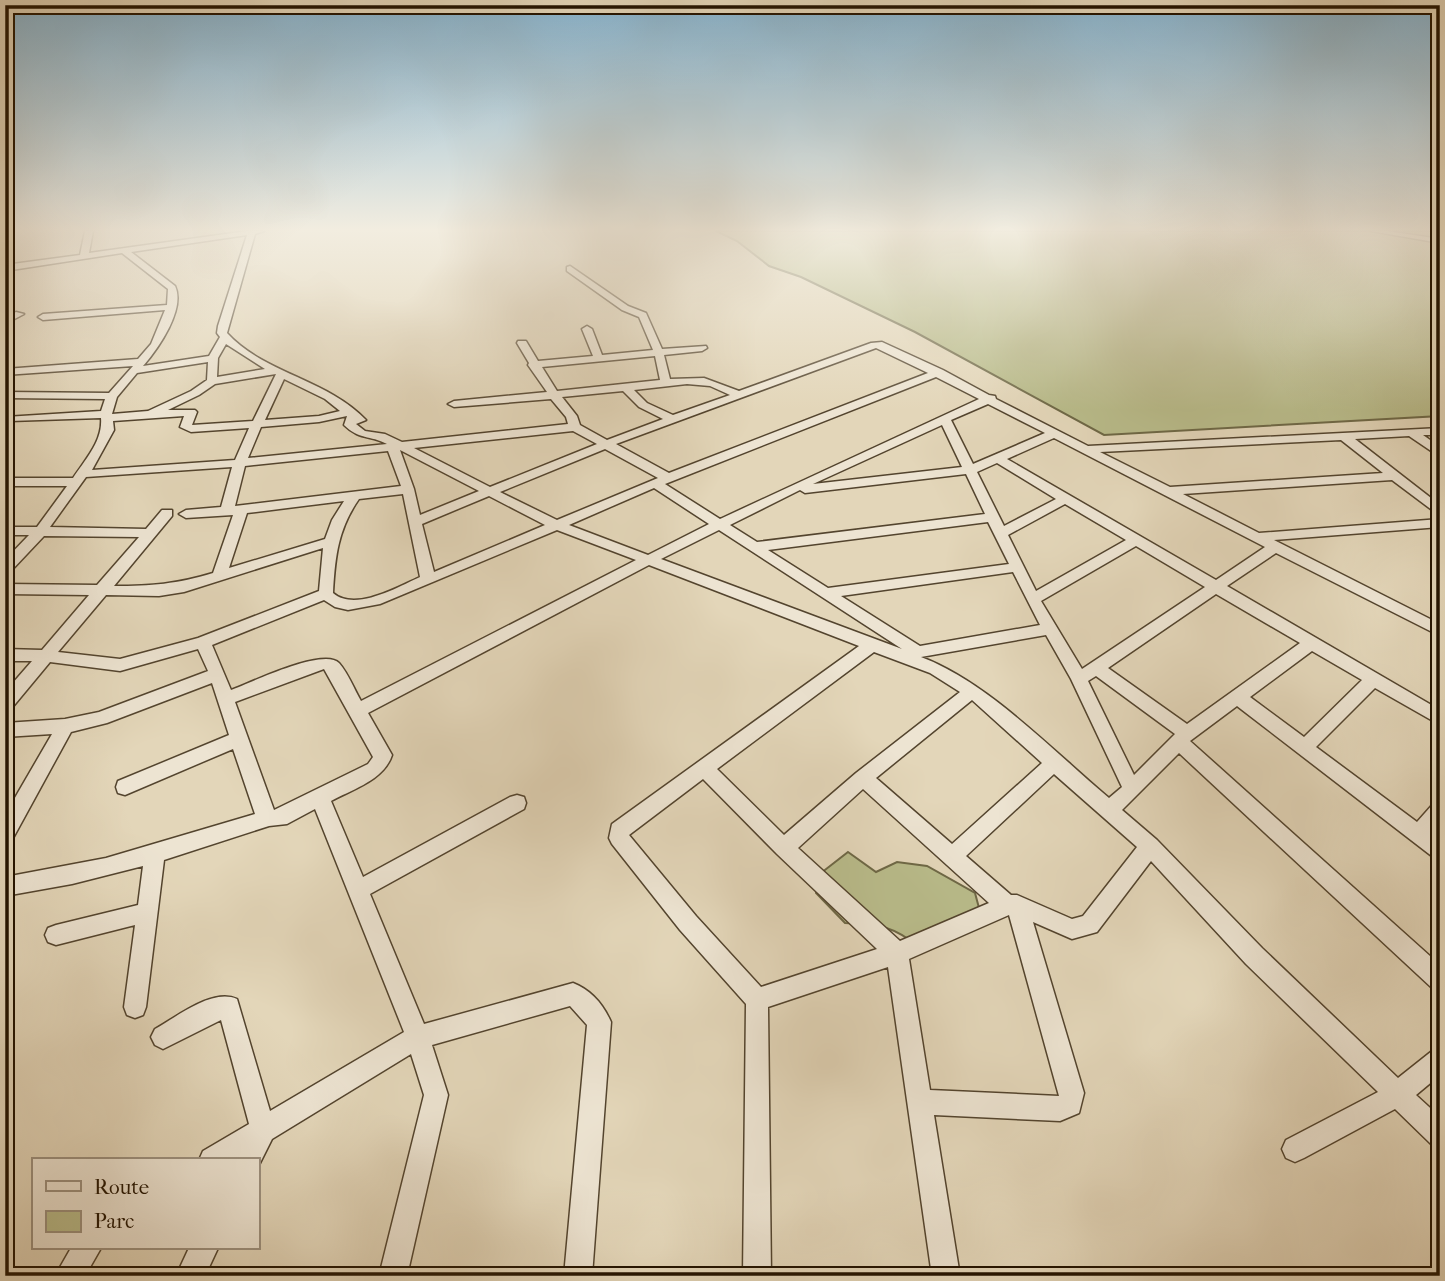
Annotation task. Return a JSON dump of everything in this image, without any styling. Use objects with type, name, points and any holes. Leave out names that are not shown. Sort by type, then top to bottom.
[{"type":"street","points":[[5,569],[41,531],[94,458],[107,430],[112,396],[156,345],[171,307],[173,291]]},
{"type":"street","points":[[236,291],[223,326],[224,339],[329,397],[352,414]]},
{"type":"street","points":[[601,291],[625,308],[643,316],[659,354],[666,383]]},
{"type":"street","points":[[43,317],[171,307]]},
{"type":"street","points":[[5,321],[19,314]]},
{"type":"street","points":[[587,329],[599,359]]},
{"type":"street","points":[[212,381],[213,358],[224,339]]},
{"type":"street","points":[[522,343],[533,365],[571,416],[575,428]]},
{"type":"street","points":[[415,522],[606,444],[875,345],[888,346],[1440,631]]},
{"type":"street","points":[[533,365],[702,348]]},
{"type":"street","points":[[5,372],[136,367],[213,358]]},
{"type":"street","points":[[150,414],[195,393],[212,381],[279,371]]},
{"type":"street","points":[[219,576],[234,511],[240,463],[279,371]]},
{"type":"street","points":[[355,495],[335,525],[329,542],[326,594],[332,601],[345,605],[363,604],[392,595],[662,481],[939,372]]},
{"type":"street","points":[[454,404],[708,381],[719,383],[740,396]]},
{"type":"street","points":[[626,388],[643,405],[673,420]]},
{"type":"street","points":[[5,395],[112,396]]},
{"type":"street","points":[[8,421],[34,396]]},
{"type":"street","points":[[358,710],[719,525],[991,398]]},
{"type":"street","points":[[8,421],[191,412],[186,427],[191,429],[352,414]]},
{"type":"street","points":[[352,414],[349,422],[362,434],[381,436],[397,448],[556,525],[872,645],[908,653],[1049,629]]},
{"type":"street","points":[[946,419],[1033,599],[1079,679],[1132,789]]},
{"type":"street","points":[[5,482],[240,463],[575,428],[606,444],[662,481],[719,525],[826,593],[908,653],[972,691],[1150,846],[1254,956],[1440,1135]]},
{"type":"street","points":[[1087,449],[1440,431]]},
{"type":"street","points":[[788,491],[971,470],[1056,433]]},
{"type":"street","points":[[1412,433],[1440,453]]},
{"type":"street","points":[[1344,436],[1440,512]]},
{"type":"street","points":[[397,448],[428,579]]},
{"type":"street","points":[[998,459],[1440,718]]},
{"type":"street","points":[[1168,491],[1395,476]]},
{"type":"street","points":[[186,514],[234,511],[408,489]]},
{"type":"street","points":[[1001,533],[1065,499]]},
{"type":"street","points":[[5,704],[167,513]]},
{"type":"street","points":[[754,547],[993,517]]},
{"type":"street","points":[[1257,537],[1440,523]]},
{"type":"street","points":[[5,531],[150,533]]},
{"type":"street","points":[[1033,599],[1136,540]]},
{"type":"street","points":[[5,589],[159,591],[184,587],[329,542]]},
{"type":"street","points":[[1079,679],[1276,547]]},
{"type":"street","points":[[826,593],[1017,567]]},
{"type":"street","points":[[5,655],[45,656],[120,665],[204,642],[326,594]]},
{"type":"street","points":[[204,642],[263,810],[269,818]]},
{"type":"street","points":[[1109,810],[1183,737],[1312,643]]},
{"type":"street","points":[[757,1276],[757,1000],[688,923],[619,838],[619,830],[626,822],[872,645]]},
{"type":"street","points":[[5,887],[61,880],[269,818],[280,818],[374,769],[382,761],[383,755],[358,710],[333,667],[327,663],[317,664],[225,699]]},
{"type":"street","points":[[1097,668],[1183,737],[1440,980]]},
{"type":"street","points":[[5,730],[65,726],[138,706],[217,674]]},
{"type":"street","points":[[1305,747],[1374,679]]},
{"type":"street","points":[[784,848],[863,778],[972,691]]},
{"type":"street","points":[[1238,697],[1440,851]]},
{"type":"street","points":[[5,834],[13,809],[65,726]]},
{"type":"street","points":[[125,787],[238,738]]},
{"type":"street","points":[[952,856],[1054,762]]},
{"type":"street","points":[[703,767],[784,848],[897,953],[946,1276]]},
{"type":"street","points":[[863,778],[1012,905],[1072,929],[1089,925],[1150,846]]},
{"type":"street","points":[[320,797],[418,1037],[436,1095],[393,1276]]},
{"type":"street","points":[[357,891],[517,803]]},
{"type":"street","points":[[1418,834],[1440,810]]},
{"type":"street","points":[[135,1007],[155,854]]},
{"type":"street","points":[[757,1000],[897,953],[1012,905]]},
{"type":"street","points":[[918,1102],[1060,1109],[1070,1104],[1072,1093],[1012,905]]},
{"type":"street","points":[[56,935],[149,912]]},
{"type":"street","points":[[215,1158],[418,1037],[573,994],[589,1006],[599,1022],[578,1276]]},
{"type":"street","points":[[163,1037],[210,1011],[229,1007],[263,1129],[249,1158]]},
{"type":"street","points":[[1295,1149],[1397,1095],[1440,1059]]},
{"type":"street","points":[[69,1276],[86,1250]]},
{"type":"street","points":[[190,1276],[203,1250]]},
{"type":"green space","points":[[830,291],[1440,291],[1440,416],[1104,435],[915,332]]},
{"type":"green space","points":[[848,852],[876,872],[897,862],[927,866],[975,893],[983,923],[920,948],[902,935],[885,928],[845,923],[816,893],[821,873]]}]
